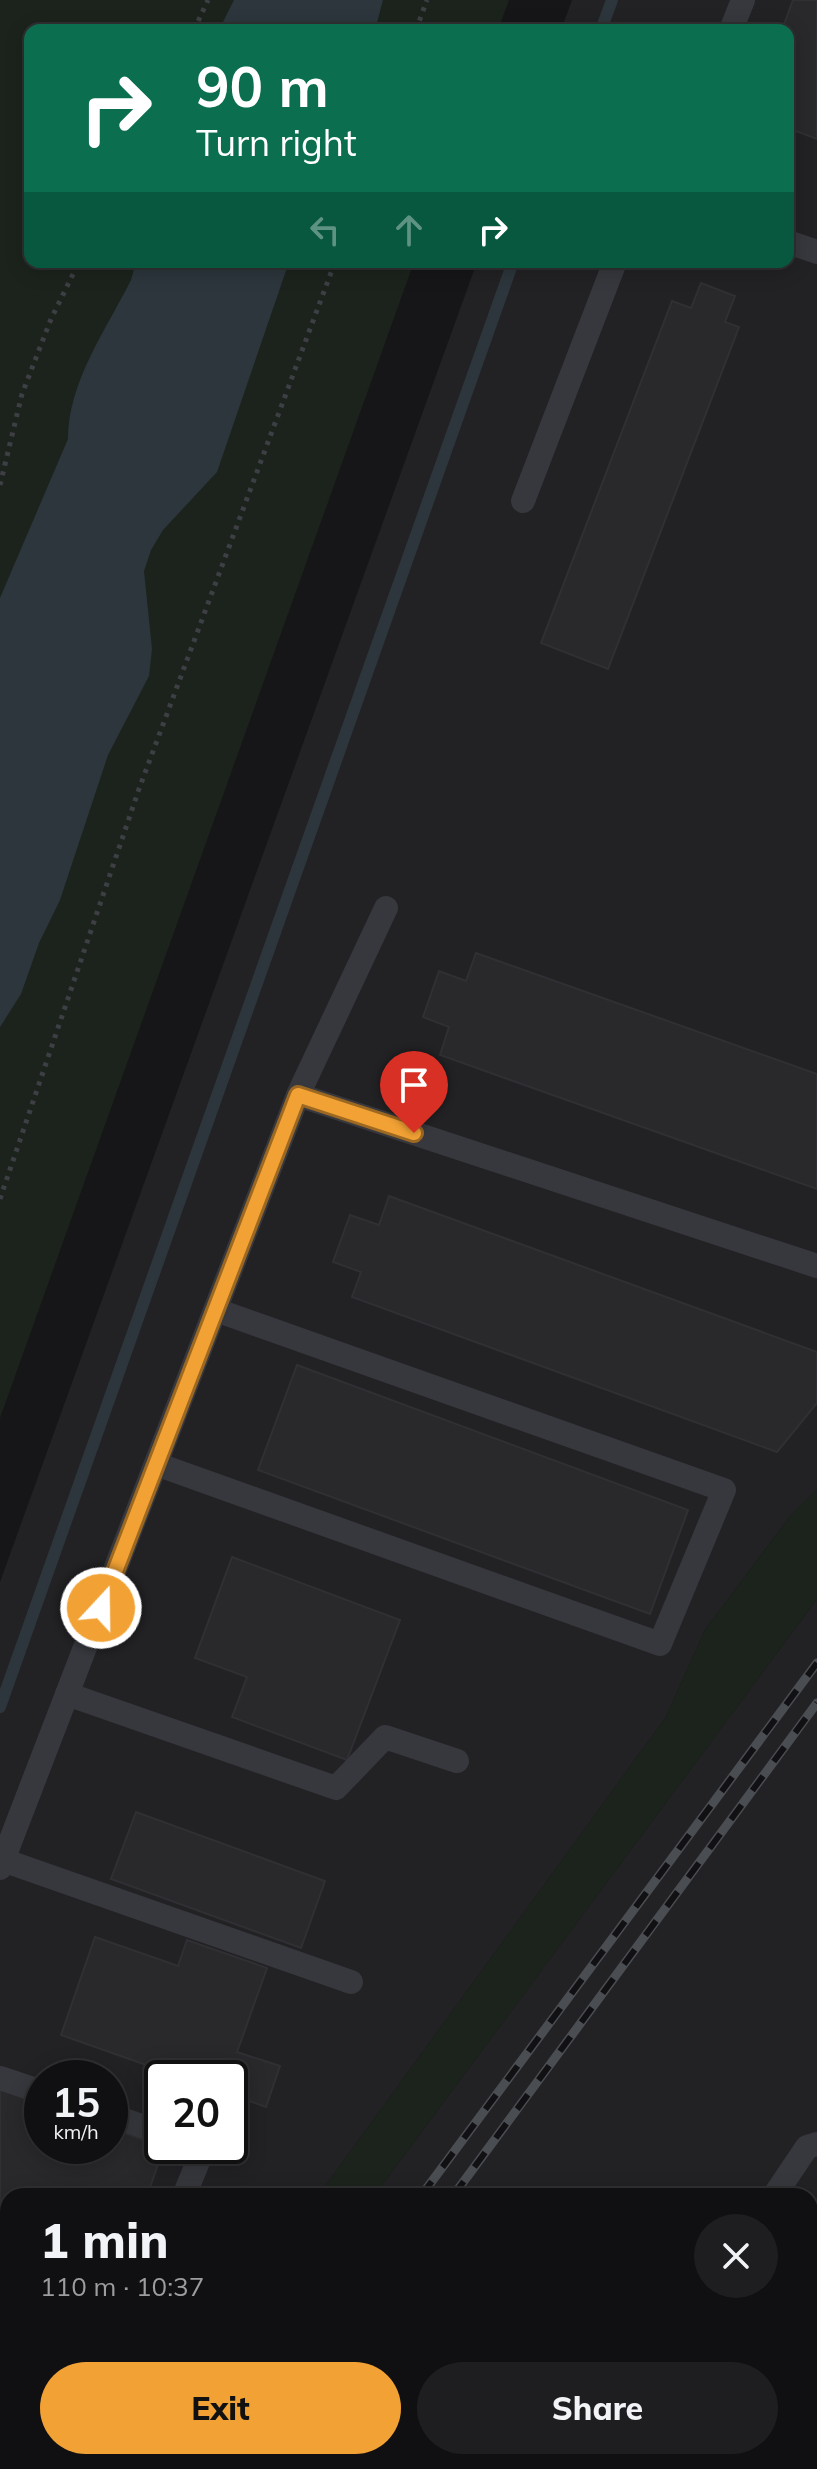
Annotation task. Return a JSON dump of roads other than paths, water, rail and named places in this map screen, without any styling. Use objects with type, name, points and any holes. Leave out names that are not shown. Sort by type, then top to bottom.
[{"type":"lane","points":[[733,24],[743,0]]},
{"type":"lane","points":[[794,244],[817,252]]},
{"type":"lane","points":[[523,501],[613,268]]},
{"type":"lane","points":[[351,1982],[2,1864],[298,1095],[386,908]]},
{"type":"lane","points":[[298,1095],[817,1266]]},
{"type":"lane","points":[[156,1464],[660,1644],[724,1490],[216,1310]]},
{"type":"lane","points":[[67,1694],[336,1788],[385,1737],[457,1761]]},
{"type":"lane","points":[[0,2078],[24,2086]]},
{"type":"lane","points":[[779,2188],[807,2147],[817,2144]]},
{"type":"lane","points":[[187,2188],[197,2164]]},
{"type":"waterway","points":[[603,24],[612,0]]},
{"type":"waterway","points":[[0,1707],[511,268]]},
{"type":"railway","points":[[427,2188],[817,1663]]},
{"type":"railway","points":[[459,2188],[817,1703]]}]
